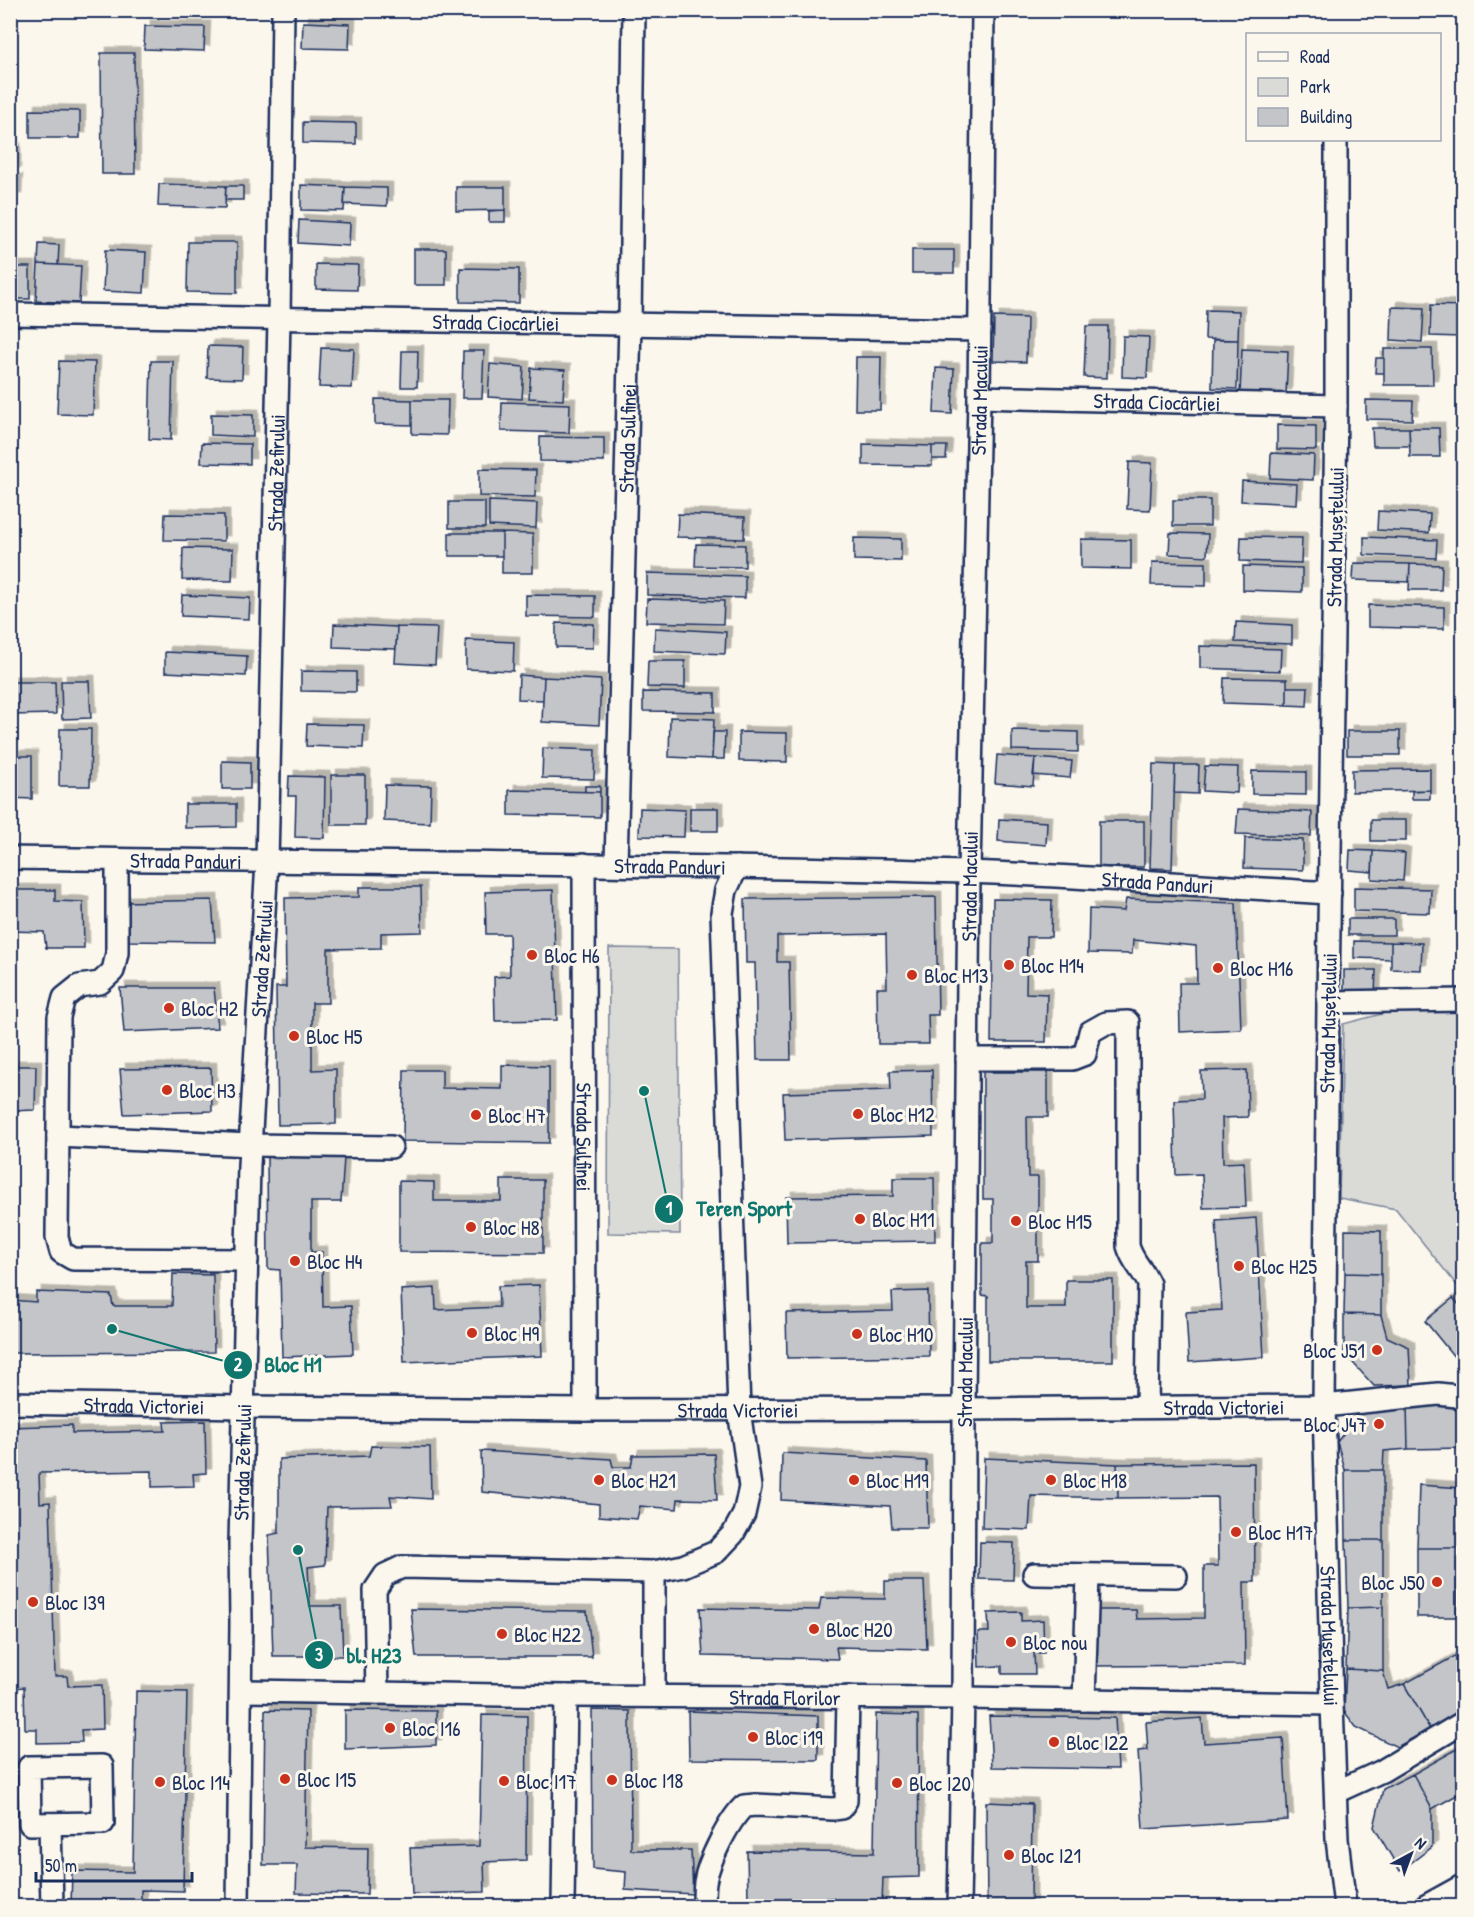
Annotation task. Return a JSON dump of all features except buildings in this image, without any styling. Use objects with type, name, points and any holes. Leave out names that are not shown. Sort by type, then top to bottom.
[{"type":"street","name":"Strada Zefirului","points":[[238,1906],[241,1691],[240,1543],[250,1145],[267,862],[279,319],[283,10]]},
{"type":"street","name":"Strada Sulfinei","points":[[616,864],[630,323],[634,10]]},
{"type":"street","name":"Strada Macului","points":[[959,1906],[963,1698],[969,872],[979,397],[983,10]]},
{"type":"street","name":"Strada Mușețelului","points":[[1336,141],[1336,406],[1324,1406],[1337,1839],[1345,1906]]},
{"type":"street","name":"Strada Ciocârliei","points":[[10,314],[980,330]]},
{"type":"street","name":"Strada Ciocârliei","points":[[979,397],[1336,406]]},
{"type":"street","name":"Strada Panduri","points":[[10,858],[616,864],[969,872],[1330,893]]},
{"type":"street","points":[[117,860],[117,953],[113,971],[100,983],[79,986],[64,998],[59,1017],[57,1237],[61,1252],[73,1259],[247,1260]]},
{"type":"street","name":"Strada Sulfinei","points":[[584,864],[585,1410]]},
{"type":"street","points":[[376,1693],[375,1590],[385,1575],[402,1567],[654,1572],[683,1566],[716,1552],[732,1534],[744,1514],[750,1487],[739,1410],[722,913],[726,890],[737,867]]},
{"type":"street","points":[[1328,1002],[1464,1000]]},
{"type":"street","points":[[967,1059],[1072,1059],[1085,1054],[1090,1032],[1106,1023],[1128,1022],[1128,1246],[1132,1260],[1143,1270],[1149,1284],[1147,1407]]},
{"type":"street","points":[[58,1136],[250,1145],[391,1147]]},
{"type":"street","name":"Strada Victoriei","points":[[10,1403],[739,1410],[1324,1406],[1438,1394],[1457,1396],[1464,1401]]},
{"type":"street","points":[[654,1572],[654,1696]]},
{"type":"street","points":[[1034,1574],[1176,1576]]},
{"type":"street","points":[[1084,1700],[1088,1575]]},
{"type":"street","name":"Strada Florilor","points":[[241,1691],[1332,1704]]},
{"type":"street","points":[[563,1906],[566,1696]]},
{"type":"street","points":[[704,1906],[705,1881],[712,1859],[729,1824],[744,1806],[833,1809],[841,1808],[846,1801],[848,1697]]},
{"type":"street","points":[[1336,1792],[1382,1771],[1464,1722]]},
{"type":"street","points":[[50,1824],[51,1906]]},
{"type":"street","points":[[1426,1906],[1464,1885]]},
{"type":"green space","points":[[609,948],[678,949],[680,1234],[608,1233]]},
{"type":"green space","points":[[1463,993],[1463,1293],[1396,1209],[1339,1198],[1343,1024]]},
{"type":"place","name":"Bloc H6","points":[[532,955]]},
{"type":"place","name":"Bloc H14","points":[[1009,965]]},
{"type":"place","name":"Bloc H16","points":[[1218,968]]},
{"type":"place","name":"Bloc H13","points":[[912,975]]},
{"type":"place","name":"Bloc H2","points":[[169,1008]]},
{"type":"place","name":"Bloc H5","points":[[294,1036]]},
{"type":"place","name":"Bloc H3","points":[[167,1090]]},
{"type":"place","name":"Teren Sport","points":[[644,1091]]},
{"type":"place","name":"Bloc H12","points":[[858,1114]]},
{"type":"place","name":"Bloc H7","points":[[476,1115]]},
{"type":"place","name":"Bloc H11","points":[[860,1219]]},
{"type":"place","name":"Bloc H15","points":[[1016,1221]]},
{"type":"place","name":"Bloc H8","points":[[471,1227]]},
{"type":"place","name":"Bloc H4","points":[[295,1261]]},
{"type":"place","name":"Bloc H25","points":[[1239,1266]]},
{"type":"place","name":"Bloc H1","points":[[112,1329]]},
{"type":"place","name":"Bloc H9","points":[[472,1333]]},
{"type":"place","name":"Bloc H10","points":[[857,1334]]},
{"type":"place","name":"Bloc J51","points":[[1377,1350]]},
{"type":"place","name":"Bloc J47","points":[[1379,1424]]},
{"type":"place","name":"Bloc H21","points":[[599,1480]]},
{"type":"place","name":"Bloc H19","points":[[854,1480]]},
{"type":"place","name":"Bloc H18","points":[[1051,1480]]},
{"type":"place","name":"Bloc H17","points":[[1236,1532]]},
{"type":"place","name":"bl. H23","points":[[298,1550]]},
{"type":"place","name":"Bloc J50","points":[[1437,1582]]},
{"type":"place","name":"Bloc I39","points":[[33,1602]]},
{"type":"place","name":"Bloc H20","points":[[814,1629]]},
{"type":"place","name":"Bloc H22","points":[[502,1634]]},
{"type":"place","name":"Bloc nou","points":[[1011,1642]]},
{"type":"place","name":"Bloc I16","points":[[390,1728]]},
{"type":"place","name":"Bloc i19","points":[[753,1737]]},
{"type":"place","name":"Bloc I22","points":[[1054,1742]]},
{"type":"place","name":"Bloc I15","points":[[285,1779]]},
{"type":"place","name":"Bloc I18","points":[[612,1780]]},
{"type":"place","name":"Bloc I17","points":[[504,1781]]},
{"type":"place","name":"Bloc I14","points":[[160,1782]]},
{"type":"place","name":"Bloc I20","points":[[897,1783]]},
{"type":"place","name":"Bloc I21","points":[[1009,1855]]}]
